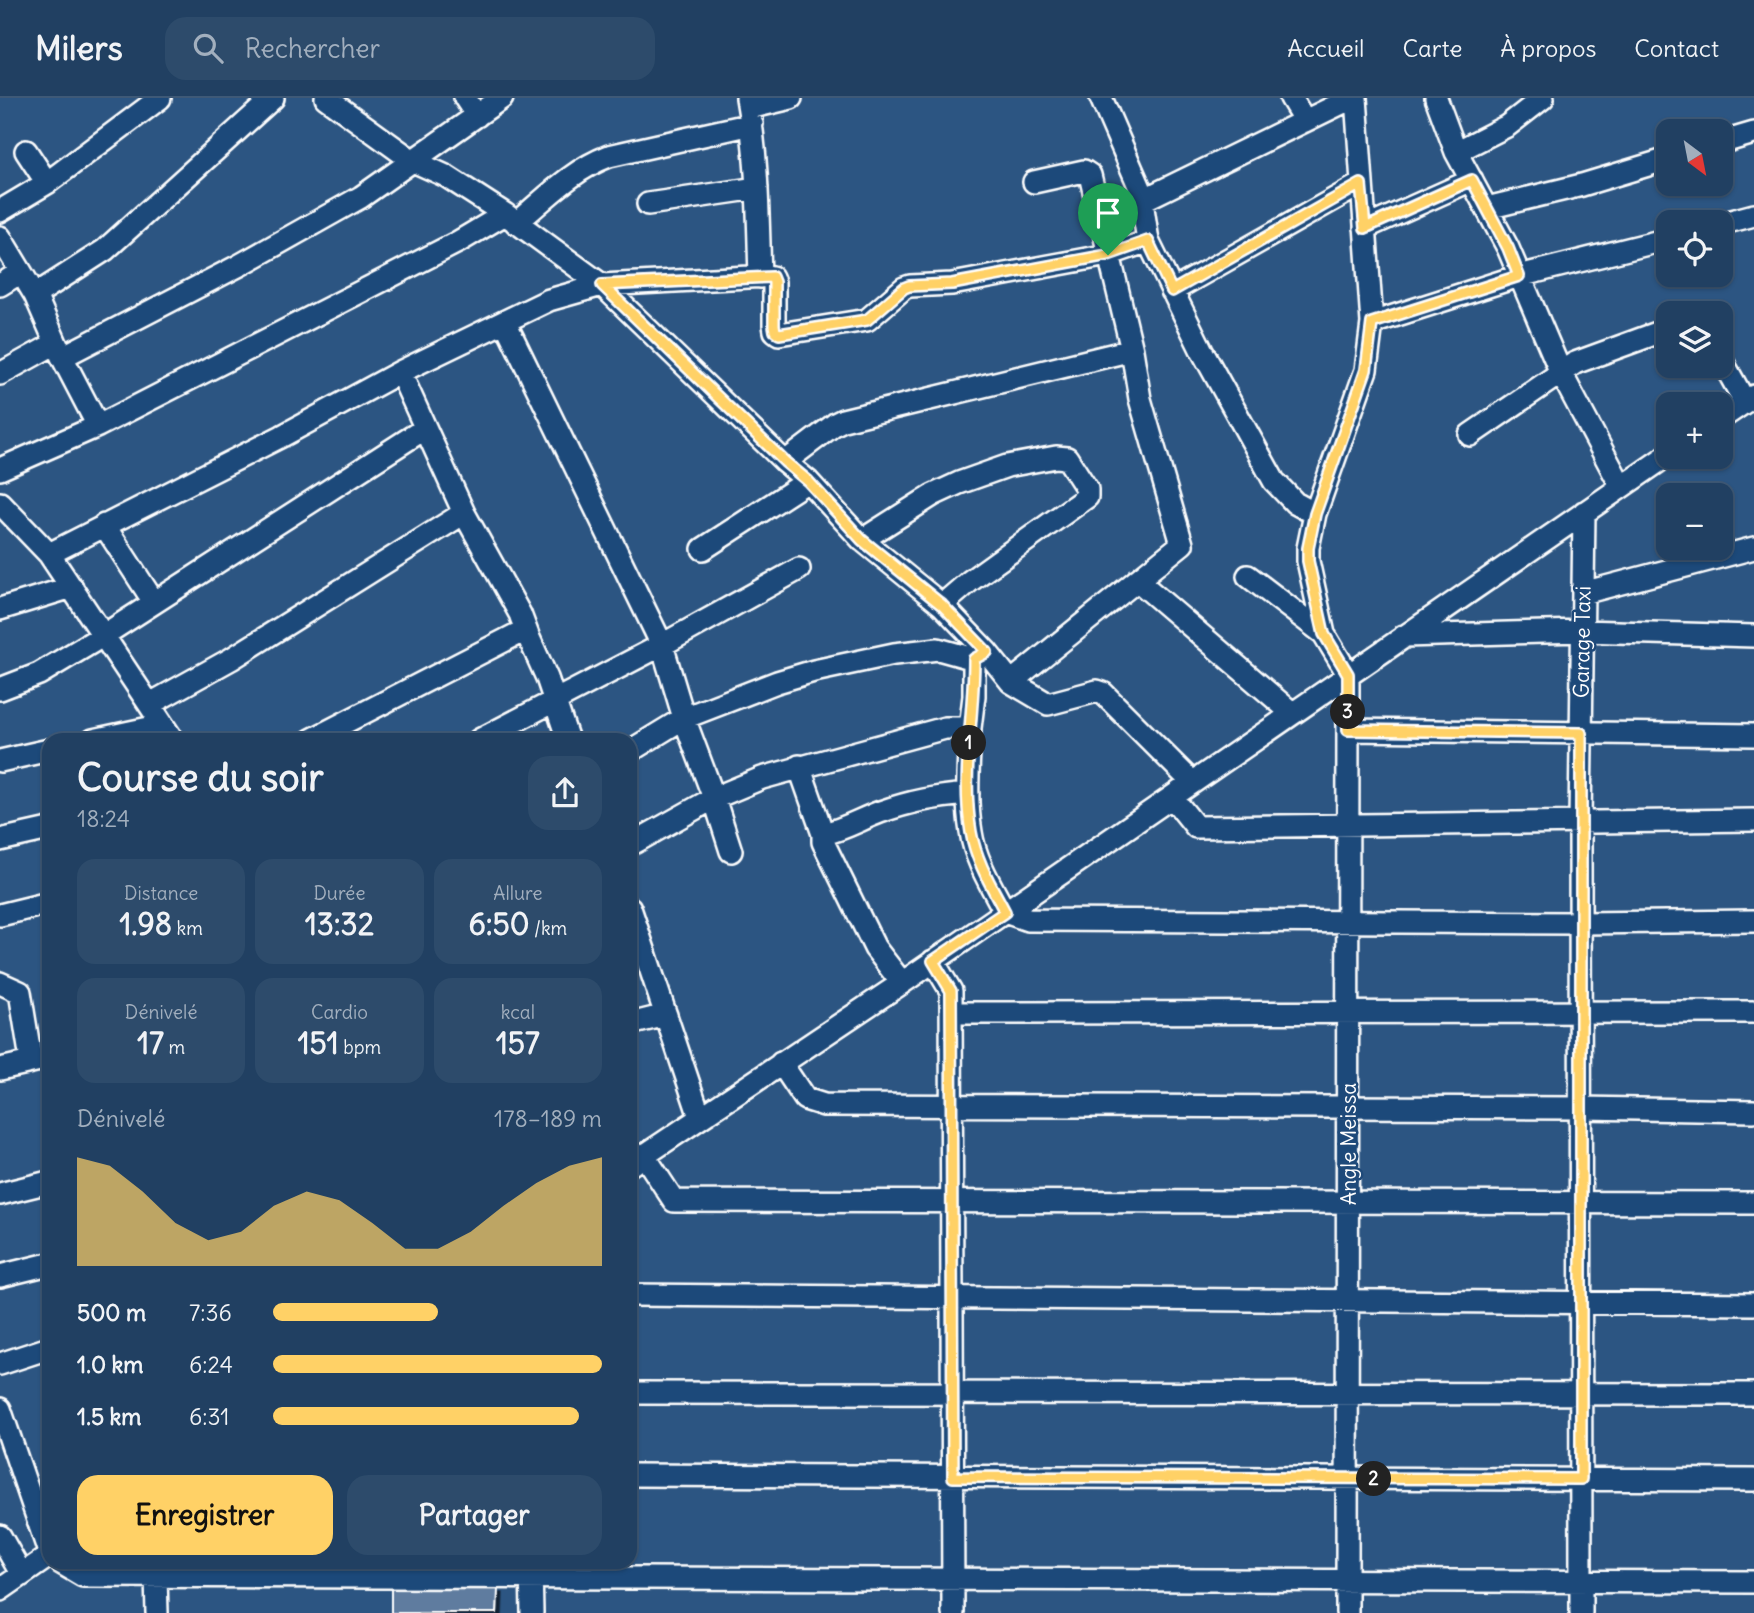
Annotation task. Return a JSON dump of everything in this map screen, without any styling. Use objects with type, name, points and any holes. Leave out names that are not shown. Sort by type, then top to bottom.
[{"type":"street","points":[[0,211],[47,183],[160,98]]},
{"type":"street","points":[[35,295],[105,250],[273,98]]},
{"type":"street","points":[[326,98],[413,161],[446,176],[511,219],[602,285],[808,481],[862,540],[942,605],[981,656],[1010,682],[1048,705],[1097,691],[1103,692],[1192,782]]},
{"type":"street","points":[[465,98],[477,116]]},
{"type":"street","points":[[0,374],[59,350],[240,265],[361,197],[502,98]]},
{"type":"street","points":[[0,469],[98,426],[458,242],[511,219],[590,163],[791,98]]},
{"type":"street","points":[[1291,98],[1305,121]]},
{"type":"street","points":[[1143,200],[1354,98],[1372,323],[1366,370],[1315,514],[1308,548],[1308,561],[1324,634],[1348,674]]},
{"type":"street","points":[[1436,98],[1456,152],[1487,208],[1561,373],[1621,486]]},
{"type":"street","points":[[1456,152],[1507,126],[1543,98]]},
{"type":"street","points":[[1108,101],[1140,188],[1148,241],[1172,291],[1274,481],[1295,503],[1315,514]]},
{"type":"street","points":[[749,110],[757,188],[760,277]]},
{"type":"street","points":[[1733,139],[1754,133]]},
{"type":"street","points":[[26,151],[47,183]]},
{"type":"street","points":[[1487,208],[1656,162]]},
{"type":"street","points":[[1010,682],[1182,544],[1140,399],[1132,350],[1090,175],[1084,171],[1034,182]]},
{"type":"street","points":[[1365,228],[1472,180]]},
{"type":"street","points":[[1172,291],[1361,184]]},
{"type":"street","points":[[648,204],[757,188]]},
{"type":"street","points":[[1733,221],[1754,215]]},
{"type":"street","points":[[0,237],[35,295],[59,350],[98,426]]},
{"type":"street","points":[[49,554],[282,436],[400,372],[549,300],[602,285],[772,277],[774,325],[779,334],[867,320],[909,286],[952,284],[1108,255],[1148,241]]},
{"type":"street","points":[[1372,323],[1519,276],[1656,242]]},
{"type":"street","points":[[0,285],[21,272]]},
{"type":"street","points":[[505,322],[662,645],[684,718],[731,851]]},
{"type":"street","points":[[1470,435],[1575,363],[1656,333]]},
{"type":"street","points":[[785,462],[843,420],[1132,350]]},
{"type":"street","points":[[400,372],[464,513],[520,614],[566,733]]},
{"type":"street","points":[[1733,375],[1750,399],[1733,410]]},
{"type":"street","points":[[0,689],[39,674],[104,635],[424,429]]},
{"type":"street","points":[[862,540],[933,495],[959,483],[1007,466],[1056,457],[1067,458],[1087,489],[1087,497],[942,605]]},
{"type":"street","points":[[1656,463],[902,983],[637,1160],[674,1201],[1754,1203]]},
{"type":"street","points":[[703,548],[808,481]]},
{"type":"street","points":[[0,503],[49,554],[168,733]]},
{"type":"street","name":"Garage Taxi","points":[[1581,1613],[1580,822],[1584,512]]},
{"type":"street","points":[[150,704],[231,659],[464,513]]},
{"type":"street","points":[[104,525],[154,602]]},
{"type":"street","points":[[1583,593],[1754,548]]},
{"type":"street","points":[[493,733],[662,645],[799,569]]},
{"type":"street","points":[[1248,576],[1324,634]]},
{"type":"street","points":[[1137,580],[1292,713]]},
{"type":"street","points":[[0,609],[72,587]]},
{"type":"street","points":[[324,733],[525,629]]},
{"type":"street","points":[[1404,636],[1582,631],[1754,636]]},
{"type":"street","points":[[637,747],[684,718],[777,682],[854,661],[938,649],[981,656]]},
{"type":"street","points":[[981,656],[970,728],[968,794],[971,834],[988,881],[1005,912],[1028,920],[1581,923],[1754,921]]},
{"type":"street","name":"Angle Meissa","points":[[1347,1613],[1348,674]]},
{"type":"street","points":[[637,841],[714,798],[762,778],[945,728],[970,728]]},
{"type":"street","points":[[1348,730],[1754,735]]},
{"type":"street","points":[[0,761],[42,752]]},
{"type":"street","points":[[799,766],[824,842],[875,948],[902,983]]},
{"type":"street","points":[[823,834],[927,797],[968,794]]},
{"type":"street","points":[[1172,797],[1196,827],[1754,820]]},
{"type":"street","points":[[0,840],[42,830]]},
{"type":"street","points":[[0,915],[42,905]]},
{"type":"street","points":[[637,936],[700,1117]]},
{"type":"street","points":[[933,961],[951,991],[953,1613]]},
{"type":"street","points":[[0,983],[20,992],[40,1059],[0,1069]]},
{"type":"street","points":[[951,1013],[1754,1012]]},
{"type":"street","points":[[637,1022],[666,1015]]},
{"type":"street","points":[[781,1063],[805,1099],[824,1105],[1754,1111]]},
{"type":"street","points":[[0,1194],[42,1184]]},
{"type":"street","points":[[0,1276],[42,1266]]},
{"type":"street","points":[[637,1295],[1754,1304]]},
{"type":"street","points":[[0,1364],[42,1350]]},
{"type":"street","points":[[637,1393],[1754,1394]]},
{"type":"street","points":[[0,1409],[42,1533]]},
{"type":"street","points":[[637,1475],[1754,1480]]},
{"type":"street","points":[[0,1536],[22,1575]]},
{"type":"street","points":[[0,1590],[42,1559]]},
{"type":"street","points":[[71,1569],[83,1576],[531,1570],[953,1579],[1754,1582]]},
{"type":"street","points":[[531,1570],[532,1613]]},
{"type":"street","points":[[156,1576],[157,1613]]},
{"type":"building","points":[[391,1589],[498,1589],[497,1613],[391,1613]]},
{"type":"route","points":[[1472,180],[1508,248],[1519,276],[1372,323],[1366,370],[1315,514],[1308,561],[1324,634],[1348,674],[1348,730],[1581,733],[1581,1479],[953,1477],[951,991],[933,961],[1005,912],[978,858],[971,834],[968,794],[974,659],[987,652],[942,605],[862,540],[808,481],[602,285],[772,277],[774,325],[779,334],[867,320],[909,286],[952,284],[1108,255],[1148,241],[1172,291],[1361,184],[1365,228],[1472,180]]}]
